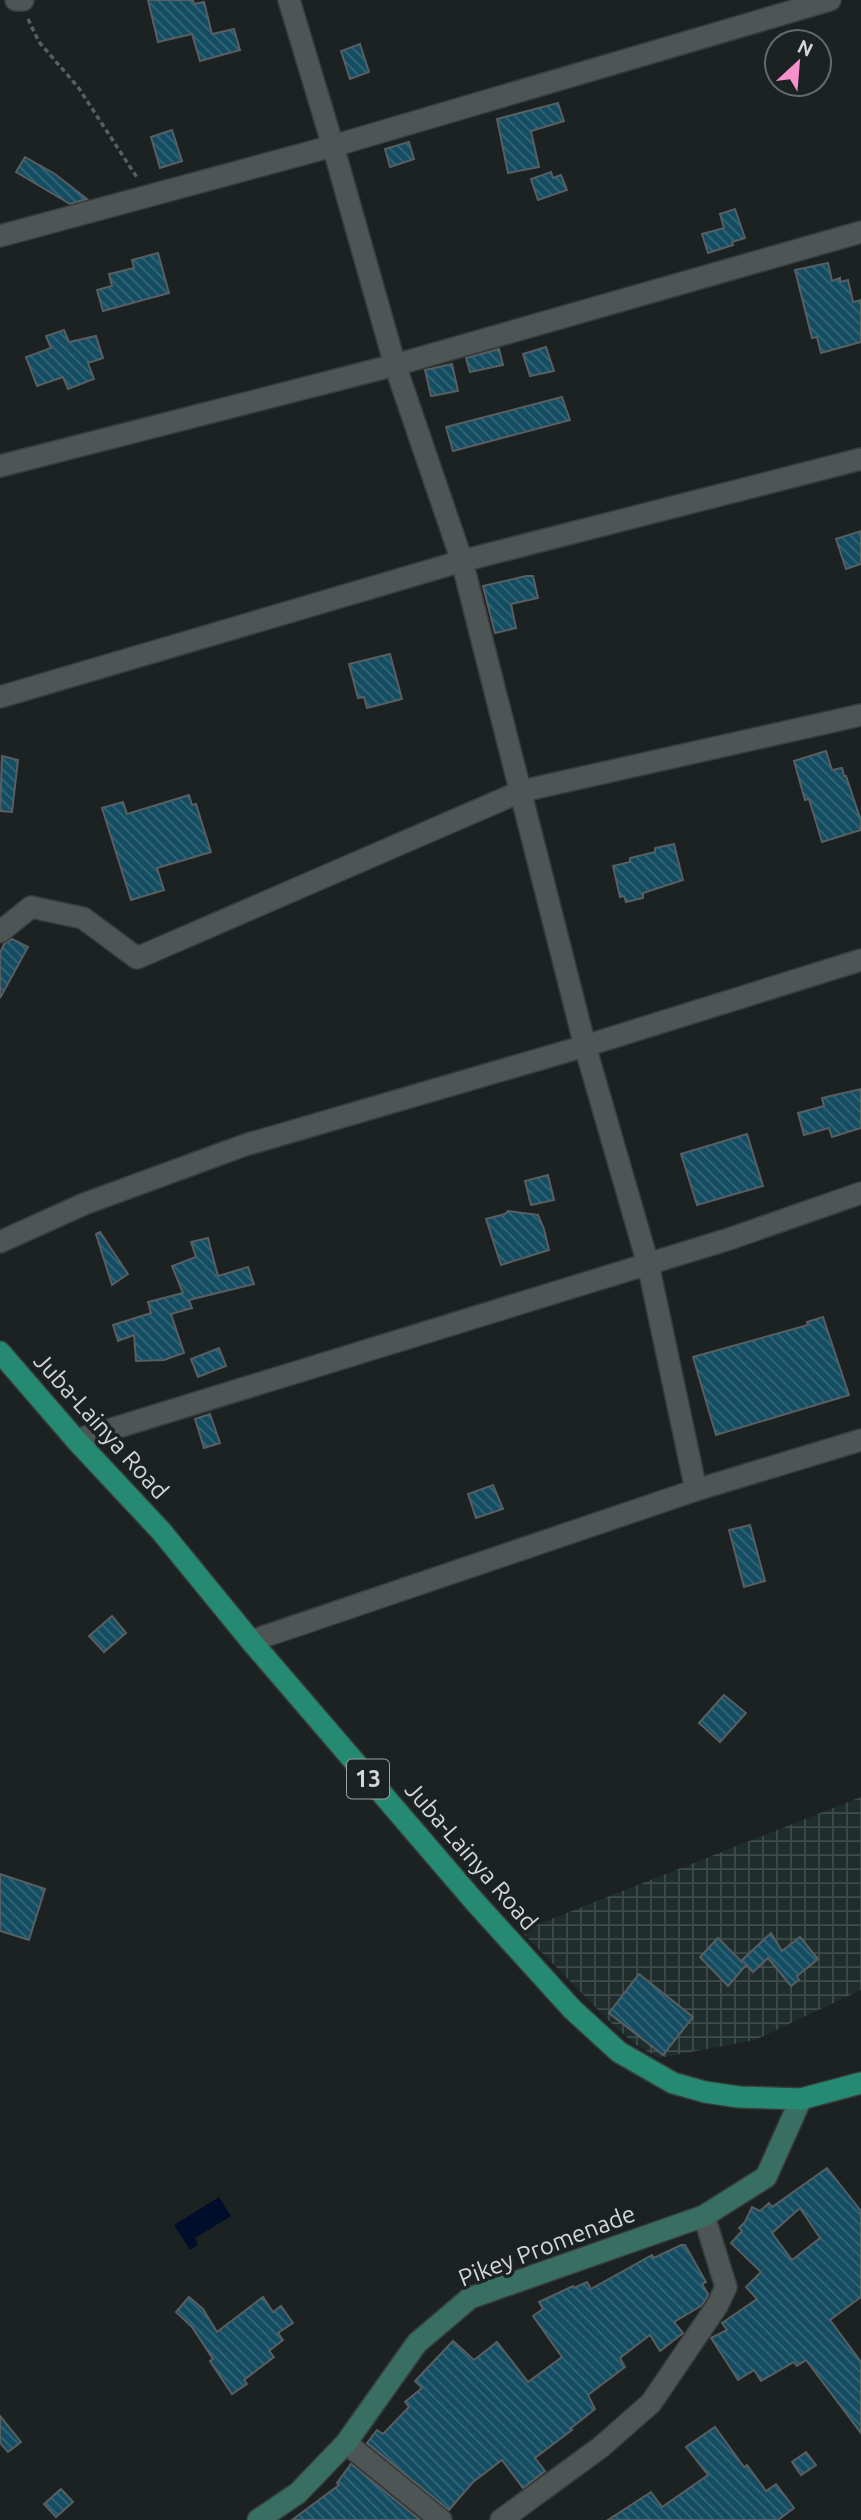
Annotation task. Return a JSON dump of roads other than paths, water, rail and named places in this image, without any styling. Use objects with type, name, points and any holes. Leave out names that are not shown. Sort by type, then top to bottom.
[{"type":"main road","name":"Juba-Lainya Road","points":[[0,1352],[76,1440],[161,1531],[251,1641],[484,1912],[572,2009],[619,2052],[673,2083],[705,2092],[739,2097],[801,2099],[861,2083]]},
{"type":"main road","name":"Juba-Lainya Road","points":[[801,2099],[861,2070]]},
{"type":"street","points":[[289,0],[395,365],[462,561],[585,1046],[648,1264],[696,1490]]},
{"type":"street","points":[[0,236],[333,146],[830,0]]},
{"type":"street","points":[[0,466],[395,365],[861,232]]},
{"type":"street","points":[[0,697],[462,561],[861,459]]},
{"type":"street","points":[[0,932],[31,907],[83,918],[137,958],[522,791],[861,715]]},
{"type":"street","points":[[0,1242],[84,1205],[245,1145],[585,1046],[861,960]]},
{"type":"street","points":[[76,1440],[729,1239],[861,1193]]},
{"type":"street","points":[[251,1641],[696,1490],[861,1440]]},
{"type":"street","name":"Pikey Promenade","points":[[258,2520],[298,2493],[346,2443],[417,2343],[470,2298],[704,2216],[766,2177],[801,2099]]},
{"type":"street","points":[[500,2520],[601,2447],[651,2403],[717,2306],[726,2287],[704,2216]]},
{"type":"street","points":[[346,2443],[441,2520]]},
{"type":"water","points":[[219,2197],[231,2216],[195,2238],[198,2245],[190,2250],[174,2225]]}]
